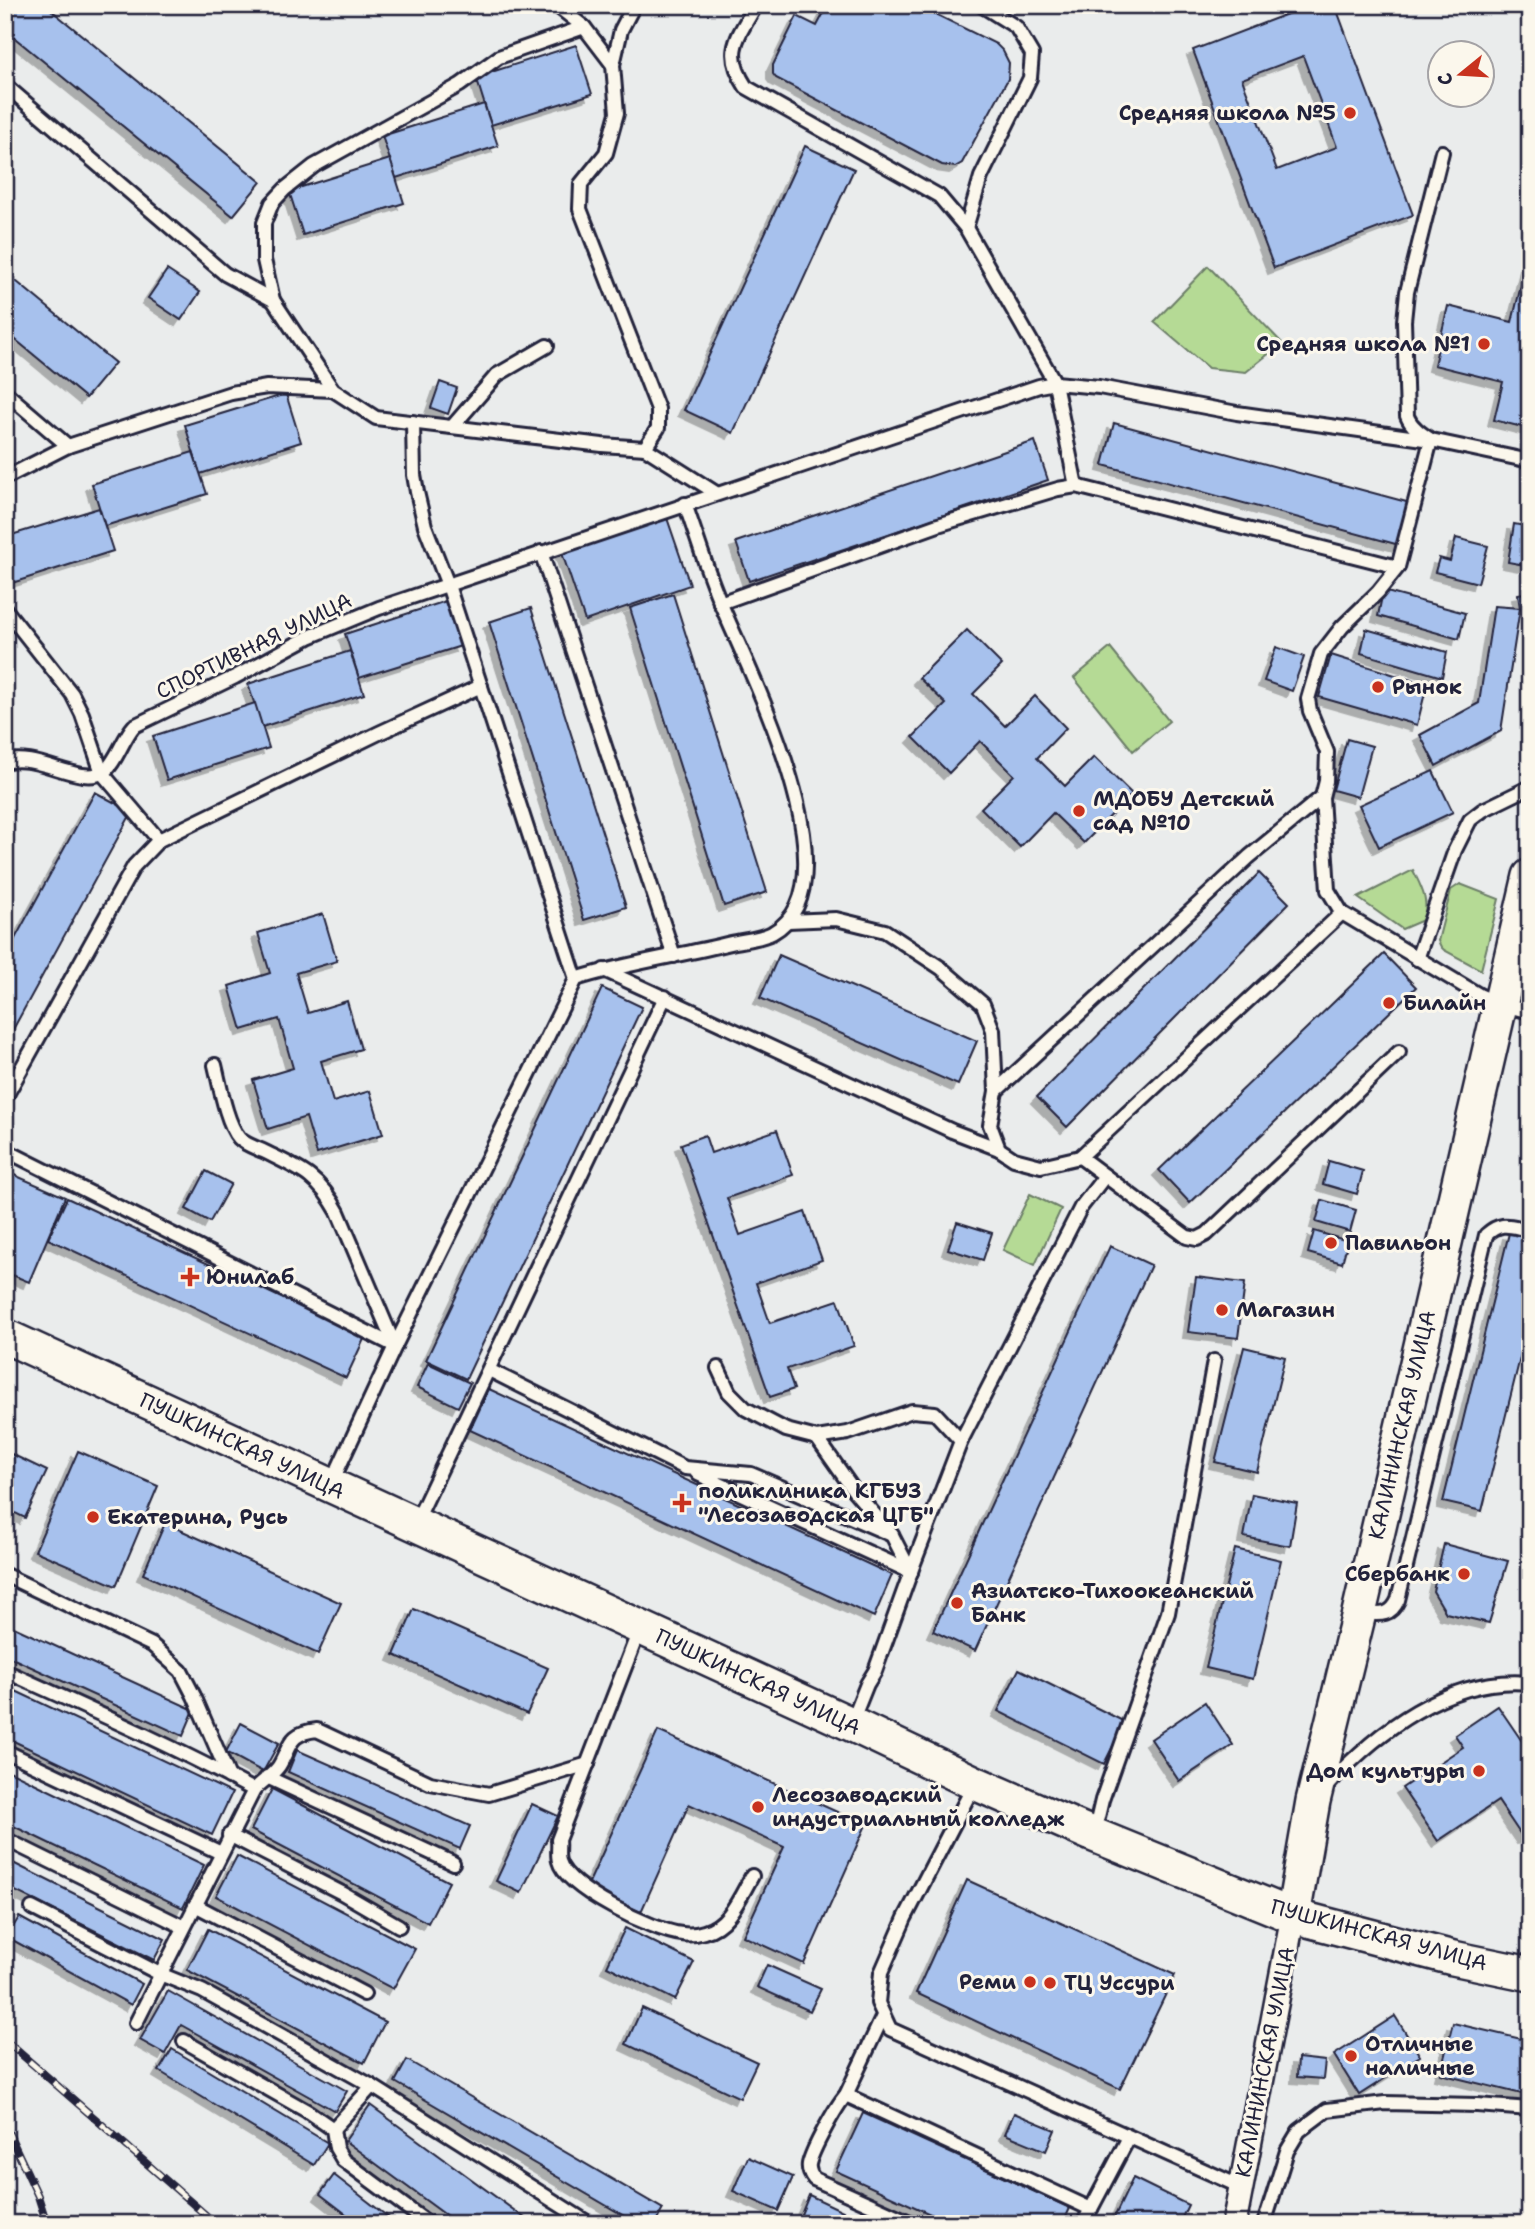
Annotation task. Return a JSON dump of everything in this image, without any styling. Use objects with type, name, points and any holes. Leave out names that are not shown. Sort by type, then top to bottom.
[{"type":"main road","name":"КАЛИНИНСКАЯ УЛИЦА","points":[[1293,1916],[1313,1801],[1515,1008],[1530,876]]},
{"type":"main road","name":"ПУШКИНСКАЯ УЛИЦА","points":[[5,1336],[975,1783],[1094,1835],[1293,1916],[1453,1958],[1530,1974]]},
{"type":"street","name":"КАЛИНИНСКАЯ УЛИЦА","points":[[1234,2224],[1293,1916]]},
{"type":"lane","points":[[556,5],[584,27],[613,65]]},
{"type":"lane","points":[[634,5],[621,30],[613,65],[617,113],[606,153],[581,184],[580,209],[658,409],[658,428],[645,448]]},
{"type":"lane","points":[[755,5],[734,44],[735,70],[746,87],[939,196],[966,228],[1055,383],[1076,486]]},
{"type":"lane","points":[[966,228],[981,177],[1030,78],[1032,54],[1016,27],[1001,11],[981,5]]},
{"type":"lane","points":[[584,27],[499,57],[460,85],[314,166],[285,189],[272,203],[264,223],[264,260],[274,300],[333,390],[376,418],[645,448],[716,493]]},
{"type":"lane","points":[[5,85],[225,274],[274,300]]},
{"type":"lane","points":[[1442,152],[1407,292],[1404,321],[1407,416],[1418,432],[1431,440],[1398,567],[1378,592],[1342,627],[1321,654],[1308,699],[1310,712],[1327,752],[1326,781],[1322,797],[1328,890],[1342,913],[1479,995],[1515,1008]]},
{"type":"lane","points":[[452,427],[497,375],[547,346]]},
{"type":"lane","name":"СПОРТИВНАЯ УЛИЦА","points":[[102,773],[110,766],[126,735],[134,726],[235,677],[309,637],[379,608],[1039,386],[1055,383],[1099,387],[1237,413],[1431,440],[1530,461]]},
{"type":"lane","points":[[5,478],[68,446],[231,393],[268,387],[333,390]]},
{"type":"lane","points":[[5,392],[68,446]]},
{"type":"lane","points":[[330,1486],[395,1346],[576,979],[448,585],[425,526],[414,475],[413,422]]},
{"type":"lane","points":[[720,603],[937,525],[1076,486],[1398,567]]},
{"type":"lane","points":[[576,979],[604,970],[770,934],[788,921],[799,901],[806,874],[797,797],[776,732],[745,655],[720,603],[685,504]]},
{"type":"lane","points":[[541,552],[674,956]]},
{"type":"lane","points":[[5,610],[72,694],[82,713],[102,773],[159,840]]},
{"type":"lane","points":[[5,1098],[135,866],[159,840],[481,686]]},
{"type":"lane","points":[[5,762],[14,759],[28,760],[89,776],[102,773]]},
{"type":"lane","points":[[1417,959],[1455,850],[1470,820],[1483,810],[1530,786]]},
{"type":"lane","points":[[996,1091],[1249,858],[1322,797]]},
{"type":"lane","points":[[604,970],[952,1131],[999,1149],[1014,1159],[1041,1166],[1080,1157],[1342,913]]},
{"type":"lane","points":[[788,921],[836,919],[886,931],[941,968],[983,1004],[993,1030],[996,1091],[990,1125],[999,1149]]},
{"type":"lane","points":[[414,1525],[665,997]]},
{"type":"lane","points":[[1080,1157],[1187,1237],[1197,1239],[1207,1234],[1399,1052]]},
{"type":"lane","points":[[215,1065],[230,1120],[240,1139],[295,1167],[322,1186],[328,1194],[395,1346]]},
{"type":"lane","points":[[5,1150],[395,1346]]},
{"type":"lane","points":[[851,1724],[875,1671],[961,1441],[1081,1208],[1105,1176]]},
{"type":"lane","points":[[1359,1613],[1388,1613],[1394,1609],[1398,1600],[1486,1235],[1505,1224],[1530,1230]]},
{"type":"lane","points":[[1094,1835],[1102,1800],[1168,1613],[1214,1361]]},
{"type":"lane","points":[[718,1368],[729,1392],[746,1409],[786,1430],[817,1438],[848,1433],[912,1411],[935,1413],[961,1441]]},
{"type":"lane","points":[[489,1370],[685,1468],[911,1572]]},
{"type":"lane","points":[[817,1438],[855,1492],[891,1535],[911,1572]]},
{"type":"lane","points":[[685,1468],[751,1474],[891,1535]]},
{"type":"lane","points":[[5,1575],[152,1645],[181,1671],[229,1777]]},
{"type":"lane","points":[[640,1628],[558,1840],[559,1863],[576,1884],[631,1917],[685,1935],[705,1932],[723,1923],[752,1876]]},
{"type":"lane","points":[[5,1671],[145,1735],[254,1790]]},
{"type":"lane","points":[[1313,1801],[1373,1741],[1432,1702],[1486,1684],[1530,1683]]},
{"type":"lane","points":[[136,2023],[254,1790],[278,1768],[290,1742],[303,1731],[317,1730],[430,1783],[489,1794],[587,1764]]},
{"type":"lane","points":[[5,1751],[221,1853]]},
{"type":"lane","points":[[267,1777],[453,1863]]},
{"type":"lane","points":[[975,1783],[905,1918],[881,1973],[877,2003],[891,2029],[1241,2187]]},
{"type":"lane","points":[[229,1835],[399,1926]]},
{"type":"lane","points":[[5,1839],[184,1927]]},
{"type":"lane","points":[[195,1905],[364,1994]]},
{"type":"lane","points":[[32,1908],[160,1974],[202,1991],[373,2086],[590,2224]]},
{"type":"lane","points":[[883,2016],[846,2095],[825,2129],[809,2165],[809,2173],[814,2179],[914,2224]]},
{"type":"lane","points":[[184,2041],[307,2110],[333,2129],[336,2148],[343,2160],[429,2224]]},
{"type":"lane","points":[[333,2129],[373,2086]]},
{"type":"lane","points":[[846,2095],[1091,2208]]},
{"type":"lane","points":[[1264,2224],[1287,2151],[1300,2131],[1327,2110],[1385,2104],[1477,2105],[1530,2109]]},
{"type":"lane","points":[[1083,2224],[1129,2137]]},
{"type":"green space","points":[[1208,266],[1282,343],[1246,372],[1208,368],[1154,322]]},
{"type":"green space","points":[[1110,648],[1169,721],[1133,751],[1074,678]]},
{"type":"green space","points":[[1413,870],[1425,900],[1423,920],[1402,929],[1358,898]]},
{"type":"green space","points":[[1460,884],[1499,899],[1481,970],[1444,950],[1438,941],[1451,890]]},
{"type":"green space","points":[[1030,1194],[1061,1209],[1035,1265],[1003,1250]]},
{"type":"building","points":[[5,5],[45,5],[261,182],[233,216],[5,30]]},
{"type":"building","points":[[828,5],[917,5],[996,44],[1003,51],[1009,63],[1008,79],[962,163],[955,167],[942,165],[776,78],[773,65],[797,16],[817,26]]},
{"type":"building","name":"Средняя школа №5","points":[[1311,5],[1335,5],[1413,215],[1274,268],[1193,50]],"holes":[[[1303,56],[1337,147],[1277,170],[1242,79]]]},
{"type":"building","points":[[576,45],[592,94],[491,125],[476,77]]},
{"type":"building","points":[[484,104],[498,146],[396,178],[382,136]]},
{"type":"building","points":[[805,146],[854,169],[733,433],[684,410]]},
{"type":"building","points":[[390,159],[404,203],[303,235],[289,191]]},
{"type":"building","name":"Средняя школа №1","points":[[1530,249],[1530,429],[1494,420],[1503,382],[1434,365],[1448,306],[1512,322]]},
{"type":"building","points":[[167,270],[200,292],[181,320],[148,298]]},
{"type":"building","points":[[5,272],[115,363],[86,398],[5,331]]},
{"type":"building","points":[[440,382],[457,388],[448,414],[431,408]]},
{"type":"building","points":[[286,394],[301,442],[200,474],[185,425]]},
{"type":"building","points":[[1114,423],[1414,504],[1403,546],[1103,465]]},
{"type":"building","points":[[1035,441],[1048,480],[749,581],[736,542]]},
{"type":"building","points":[[193,452],[207,494],[105,526],[92,484]]},
{"type":"building","points":[[99,508],[113,551],[12,583],[5,563],[5,537]]},
{"type":"building","points":[[667,518],[690,585],[585,621],[562,553]]},
{"type":"building","points":[[1514,524],[1530,527],[1530,566],[1508,562]]},
{"type":"building","points":[[1456,538],[1488,546],[1478,583],[1435,572],[1439,558],[1450,561]]},
{"type":"building","points":[[1383,591],[1465,613],[1459,639],[1378,616]]},
{"type":"building","points":[[1530,592],[1530,607],[1520,608],[1518,594]]},
{"type":"building","points":[[673,594],[767,892],[724,906],[630,608]]},
{"type":"building","points":[[446,601],[461,646],[359,678],[345,634]]},
{"type":"building","points":[[1494,606],[1520,608],[1501,731],[1436,766],[1420,735],[1479,703]]},
{"type":"building","points":[[531,608],[626,907],[584,920],[489,622]]},
{"type":"building","points":[[1366,629],[1447,652],[1442,677],[1361,653]]},
{"type":"building","points":[[967,630],[1002,665],[973,694],[1005,726],[1035,696],[1066,728],[1037,758],[1065,786],[1094,757],[1132,794],[1084,843],[1053,813],[1020,847],[981,808],[1014,775],[980,741],[949,773],[913,737],[946,704],[919,678]]},
{"type":"building","points":[[1276,647],[1304,657],[1292,691],[1264,681]]},
{"type":"building","points":[[350,651],[364,694],[262,727],[248,684]]},
{"type":"building","points":[[1331,655],[1427,685],[1417,725],[1319,697]]},
{"type":"building","points":[[255,703],[269,748],[167,780],[153,736]]},
{"type":"building","points":[[1347,739],[1372,746],[1358,797],[1333,790]]},
{"type":"building","points":[[1433,771],[1453,812],[1379,847],[1359,805]]},
{"type":"building","points":[[95,792],[132,812],[5,1044],[5,957]]},
{"type":"building","points":[[1259,873],[1289,903],[1067,1127],[1037,1097]]},
{"type":"building","points":[[323,914],[337,961],[296,973],[308,1013],[347,1001],[361,1049],[321,1061],[333,1102],[370,1091],[383,1134],[317,1154],[306,1117],[268,1129],[253,1080],[293,1068],[279,1019],[242,1030],[229,986],[270,973],[258,933]]},
{"type":"building","points":[[1384,954],[1416,987],[1190,1203],[1159,1170]]},
{"type":"building","points":[[779,955],[977,1041],[958,1085],[760,998]]},
{"type":"building","points":[[602,988],[642,1007],[466,1379],[426,1360]]},
{"type":"building","points":[[777,1130],[793,1175],[727,1198],[740,1235],[805,1212],[822,1260],[756,1283],[770,1323],[838,1300],[854,1346],[787,1369],[794,1389],[770,1397],[681,1144],[705,1135],[711,1153]]},
{"type":"building","points":[[1329,1161],[1363,1171],[1357,1194],[1323,1184]]},
{"type":"building","points":[[5,1171],[65,1197],[29,1282],[5,1272]]},
{"type":"building","points":[[206,1171],[231,1184],[210,1222],[186,1209]]},
{"type":"building","points":[[67,1198],[365,1337],[346,1378],[48,1239]]},
{"type":"building","points":[[1322,1200],[1356,1210],[1350,1232],[1316,1222]]},
{"type":"building","points":[[957,1222],[992,1233],[983,1260],[948,1249]]},
{"type":"building","points":[[1314,1231],[1348,1241],[1342,1263],[1308,1253]]},
{"type":"building","points":[[1509,1233],[1530,1238],[1530,1318],[1482,1511],[1443,1502]]},
{"type":"building","points":[[1110,1246],[1151,1265],[975,1651],[933,1631]]},
{"type":"building","points":[[1196,1277],[1245,1283],[1238,1338],[1188,1332]]},
{"type":"building","points":[[1244,1347],[1285,1357],[1257,1472],[1215,1462]]},
{"type":"building","points":[[428,1363],[470,1383],[458,1407],[417,1387]]},
{"type":"building","points":[[489,1389],[892,1575],[874,1617],[470,1430]]},
{"type":"building","points":[[5,1451],[47,1471],[25,1518],[5,1508]]},
{"type":"building","points":[[78,1451],[158,1486],[116,1586],[35,1551]]},
{"type":"building","points":[[1252,1494],[1297,1503],[1290,1546],[1244,1537]]},
{"type":"building","points":[[165,1523],[341,1603],[318,1654],[143,1574]]},
{"type":"building","points":[[1444,1544],[1508,1561],[1489,1623],[1446,1613],[1433,1591]]},
{"type":"building","points":[[1235,1549],[1281,1560],[1253,1679],[1206,1668]]},
{"type":"building","points":[[414,1609],[548,1668],[527,1714],[394,1655]]},
{"type":"building","points":[[5,1623],[194,1710],[183,1736],[5,1655]]},
{"type":"building","points":[[1019,1669],[1125,1722],[1104,1764],[998,1711]]},
{"type":"building","points":[[5,1686],[232,1793],[212,1835],[5,1737]]},
{"type":"building","points":[[1205,1702],[1233,1745],[1179,1781],[1151,1739]]},
{"type":"building","name":"Дом культуры","points":[[1498,1706],[1530,1753],[1530,1834],[1523,1838],[1498,1801],[1438,1841],[1402,1788],[1463,1747],[1455,1735]]},
{"type":"building","points":[[241,1723],[279,1743],[263,1772],[226,1752]]},
{"type":"building","points":[[658,1731],[866,1825],[804,1964],[743,1936],[784,1847],[689,1804],[641,1912],[587,1887]]},
{"type":"building","points":[[297,1750],[470,1826],[460,1849],[288,1772]]},
{"type":"building","points":[[5,1769],[204,1865],[183,1908],[5,1822]]},
{"type":"building","points":[[272,1789],[449,1882],[428,1923],[251,1830]]},
{"type":"building","points":[[532,1804],[558,1816],[521,1893],[496,1881]]},
{"type":"building","points":[[237,1856],[415,1949],[393,1989],[216,1896]]},
{"type":"building","points":[[5,1859],[165,1939],[154,1960],[5,1886]]},
{"type":"building","points":[[967,1880],[1175,1975],[1120,2089],[916,1993]]},
{"type":"building","points":[[19,1917],[142,1984],[131,2005],[7,1937]]},
{"type":"building","points":[[625,1928],[694,1962],[675,2000],[607,1966]]},
{"type":"building","points":[[208,1929],[385,2022],[364,2063],[187,1970]]},
{"type":"building","points":[[767,1965],[821,1989],[810,2011],[757,1987]]},
{"type":"building","points":[[168,1991],[347,2091],[335,2111],[181,2025],[165,2054],[140,2040]]},
{"type":"building","points":[[642,2008],[757,2062],[740,2098],[626,2044]]},
{"type":"building","points":[[1395,2016],[1420,2056],[1359,2095],[1334,2055]]},
{"type":"building","points":[[1453,2023],[1530,2041],[1530,2096],[1440,2074]]},
{"type":"building","points":[[172,2049],[328,2143],[314,2165],[159,2071]]},
{"type":"building","points":[[1298,2058],[1325,2061],[1323,2079],[1297,2077]]},
{"type":"building","points":[[407,2060],[663,2209],[655,2224],[638,2224],[395,2082]]},
{"type":"building","points":[[370,2105],[533,2224],[458,2224],[345,2141]]},
{"type":"building","points":[[863,2113],[1070,2208],[1063,2224],[952,2224],[836,2171]]},
{"type":"building","points":[[1014,2113],[1055,2130],[1046,2151],[1005,2134]]},
{"type":"building","points":[[748,2157],[793,2177],[778,2211],[733,2191]]},
{"type":"building","points":[[334,2175],[397,2224],[359,2224],[320,2194]]},
{"type":"building","points":[[1133,2178],[1188,2205],[1179,2224],[1111,2224]]},
{"type":"building","points":[[809,2195],[843,2211],[838,2224],[797,2224]]},
{"type":"building","points":[[857,2212],[884,2224],[852,2224]]},
{"type":"railway","points":[[5,2040],[216,2224]]},
{"type":"railway","points":[[5,2125],[38,2196],[47,2224]]},
{"type":"railway","points":[[5,2219],[7,2224]]},
{"type":"place","name":"Средняя школа №5","points":[[1350,113]]},
{"type":"place","name":"Средняя школа №1","points":[[1484,344]]},
{"type":"place","name":"Рынок","points":[[1378,687]]},
{"type":"place","name":"МДОБУ Детский сад №10","points":[[1079,811]]},
{"type":"place","name":"Билайн","points":[[1389,1003]]},
{"type":"place","name":"Павильон","points":[[1331,1243]]},
{"type":"place","name":"Юнилаб","points":[[190,1277]]},
{"type":"place","name":"Магазин","points":[[1222,1310]]},
{"type":"place","name":"поликлиника КГБУЗ \"Лесозаводская ЦГБ\"","points":[[682,1503]]},
{"type":"place","name":"Екатерина, Русь","points":[[93,1517]]},
{"type":"place","name":"Сбербанк","points":[[1464,1574]]},
{"type":"place","name":"Азиатско-Тихоокеанский Банк","points":[[957,1603]]},
{"type":"place","name":"Дом культуры","points":[[1479,1771]]},
{"type":"place","name":"Лесозаводский индустриальный колледж","points":[[758,1807]]},
{"type":"place","name":"Реми","points":[[1030,1982]]},
{"type":"place","name":"ТЦ Уссури","points":[[1050,1983]]},
{"type":"place","name":"Отличные наличные","points":[[1351,2056]]}]
